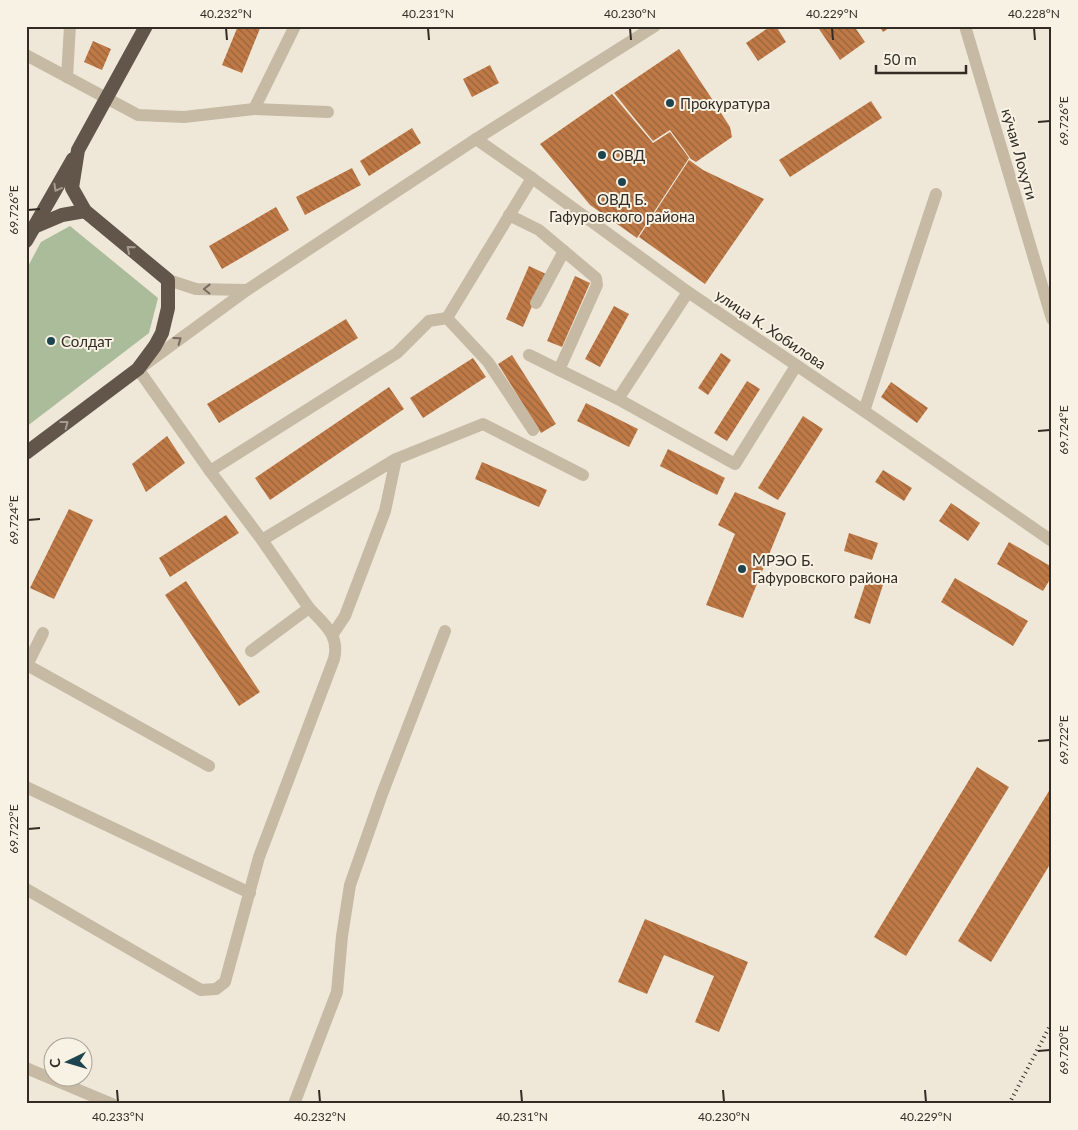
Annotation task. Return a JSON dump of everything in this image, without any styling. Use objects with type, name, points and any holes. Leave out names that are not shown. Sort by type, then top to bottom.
[{"type":"highway","points":[[26,241],[108,98],[146,26]]},
{"type":"highway","points":[[26,453],[138,369],[162,333],[168,308],[168,280],[85,211],[72,188],[78,150]]},
{"type":"highway","points":[[36,226],[62,215],[85,211]]},
{"type":"street","points":[[67,77],[70,26]]},
{"type":"street","points":[[254,109],[295,26]]},
{"type":"street","points":[[26,889],[201,990],[216,989],[225,982],[260,857],[337,649],[333,634],[309,608],[138,369],[247,290],[476,139],[656,26]]},
{"type":"street","name":"кӯчаи Лоҳути","points":[[965,26],[1052,319]]},
{"type":"street","points":[[26,55],[138,114],[184,117],[254,109],[328,112]]},
{"type":"street","name":"улица К. Хобилова","points":[[476,139],[688,292],[1052,541]]},
{"type":"street","points":[[210,471],[396,353],[429,321],[447,318],[532,178]]},
{"type":"street","points":[[864,411],[936,194]]},
{"type":"street","points":[[509,215],[539,230],[596,278],[598,285],[559,370]]},
{"type":"street","points":[[536,303],[564,251]]},
{"type":"street","points":[[168,280],[196,289],[247,290]]},
{"type":"street","points":[[618,399],[688,292]]},
{"type":"street","points":[[447,318],[488,362],[533,430]]},
{"type":"street","points":[[529,354],[618,399],[735,464],[796,366]]},
{"type":"street","points":[[262,540],[396,459],[483,424],[583,475]]},
{"type":"street","points":[[333,634],[345,616],[385,512],[396,459]]},
{"type":"street","points":[[251,651],[309,608]]},
{"type":"street","points":[[294,1104],[337,992],[342,936],[350,885],[382,794],[445,631]]},
{"type":"street","points":[[43,633],[27,666],[210,766]]},
{"type":"street","points":[[26,787],[250,892]]},
{"type":"street","points":[[26,1068],[113,1103]]},
{"type":"green space","points":[[70,226],[158,298],[149,333],[26,427],[26,270],[41,242]]},
{"type":"building","points":[[238,26],[261,26],[242,73],[222,65]]},
{"type":"building","points":[[771,26],[776,26],[786,42],[758,61],[746,43]]},
{"type":"building","points":[[817,26],[854,26],[865,42],[840,60]]},
{"type":"building","points":[[879,26],[892,26],[883,32]]},
{"type":"building","points":[[93,41],[111,49],[102,70],[84,62]]},
{"type":"building","points":[[679,49],[730,127],[732,137],[696,162],[691,159],[670,130],[653,141],[614,93]]},
{"type":"building","points":[[490,65],[499,83],[472,97],[463,79]]},
{"type":"building","name":"ОВД Б. Гафуровского района","points":[[612,94],[653,143],[670,132],[689,158],[637,238],[590,205],[540,144]]},
{"type":"building","points":[[871,101],[882,118],[790,177],[779,160]]},
{"type":"building","points":[[412,128],[421,143],[369,176],[360,161]]},
{"type":"building","points":[[689,160],[703,170],[764,199],[705,284],[639,237]]},
{"type":"building","points":[[352,168],[361,185],[305,215],[296,197]]},
{"type":"building","points":[[276,207],[289,230],[222,269],[209,246]]},
{"type":"building","points":[[529,266],[546,274],[523,327],[506,319]]},
{"type":"building","points":[[575,276],[590,283],[562,347],[547,341]]},
{"type":"building","points":[[614,306],[629,314],[600,367],[585,359]]},
{"type":"building","points":[[346,319],[358,338],[219,423],[207,404]]},
{"type":"building","points":[[721,353],[731,360],[708,395],[698,388]]},
{"type":"building","points":[[512,355],[556,424],[541,433],[498,364]]},
{"type":"building","points":[[473,358],[486,377],[423,418],[410,398]]},
{"type":"building","points":[[747,381],[760,389],[727,441],[714,433]]},
{"type":"building","points":[[891,382],[928,408],[917,423],[881,397]]},
{"type":"building","points":[[389,387],[404,409],[270,500],[255,478]]},
{"type":"building","points":[[586,403],[638,429],[629,447],[577,421]]},
{"type":"building","points":[[803,416],[823,429],[778,500],[758,488]]},
{"type":"building","points":[[167,436],[185,463],[146,492],[132,464]]},
{"type":"building","points":[[668,449],[725,478],[717,495],[660,466]]},
{"type":"building","points":[[482,462],[547,490],[539,507],[475,479]]},
{"type":"building","points":[[883,470],[912,488],[904,501],[875,482]]},
{"type":"building","name":"МРЭО Б. Гафуровского района","points":[[735,492],[786,513],[743,618],[706,605],[735,534],[718,525]]},
{"type":"building","points":[[951,503],[980,523],[968,541],[939,521]]},
{"type":"building","points":[[69,509],[93,520],[54,599],[30,588]]},
{"type":"building","points":[[226,515],[239,533],[170,577],[159,558]]},
{"type":"building","points":[[849,533],[878,543],[872,560],[844,551]]},
{"type":"building","points":[[1009,542],[1052,567],[1052,576],[1043,591],[997,564]]},
{"type":"building","points":[[955,578],[1028,621],[1013,646],[941,602]]},
{"type":"building","points":[[867,579],[883,585],[870,624],[854,618]]},
{"type":"building","points":[[186,581],[260,692],[239,706],[165,595]]},
{"type":"building","points":[[977,767],[1009,787],[906,956],[874,937]]},
{"type":"building","points":[[1052,786],[1052,861],[991,962],[958,941]]},
{"type":"building","points":[[645,919],[748,962],[719,1032],[695,1022],[714,976],[664,955],[647,994],[618,982]]},
{"type":"railway","points":[[1009,1104],[1052,1022]]},
{"type":"place","name":"Прокуратура","points":[[670,103]]},
{"type":"place","name":"ОВД","points":[[602,155]]},
{"type":"place","name":"ОВД Б. Гафуровского района","points":[[622,182]]},
{"type":"place","name":"Солдат","points":[[51,341]]},
{"type":"place","name":"МРЭО Б. Гафуровского района","points":[[742,569]]}]
